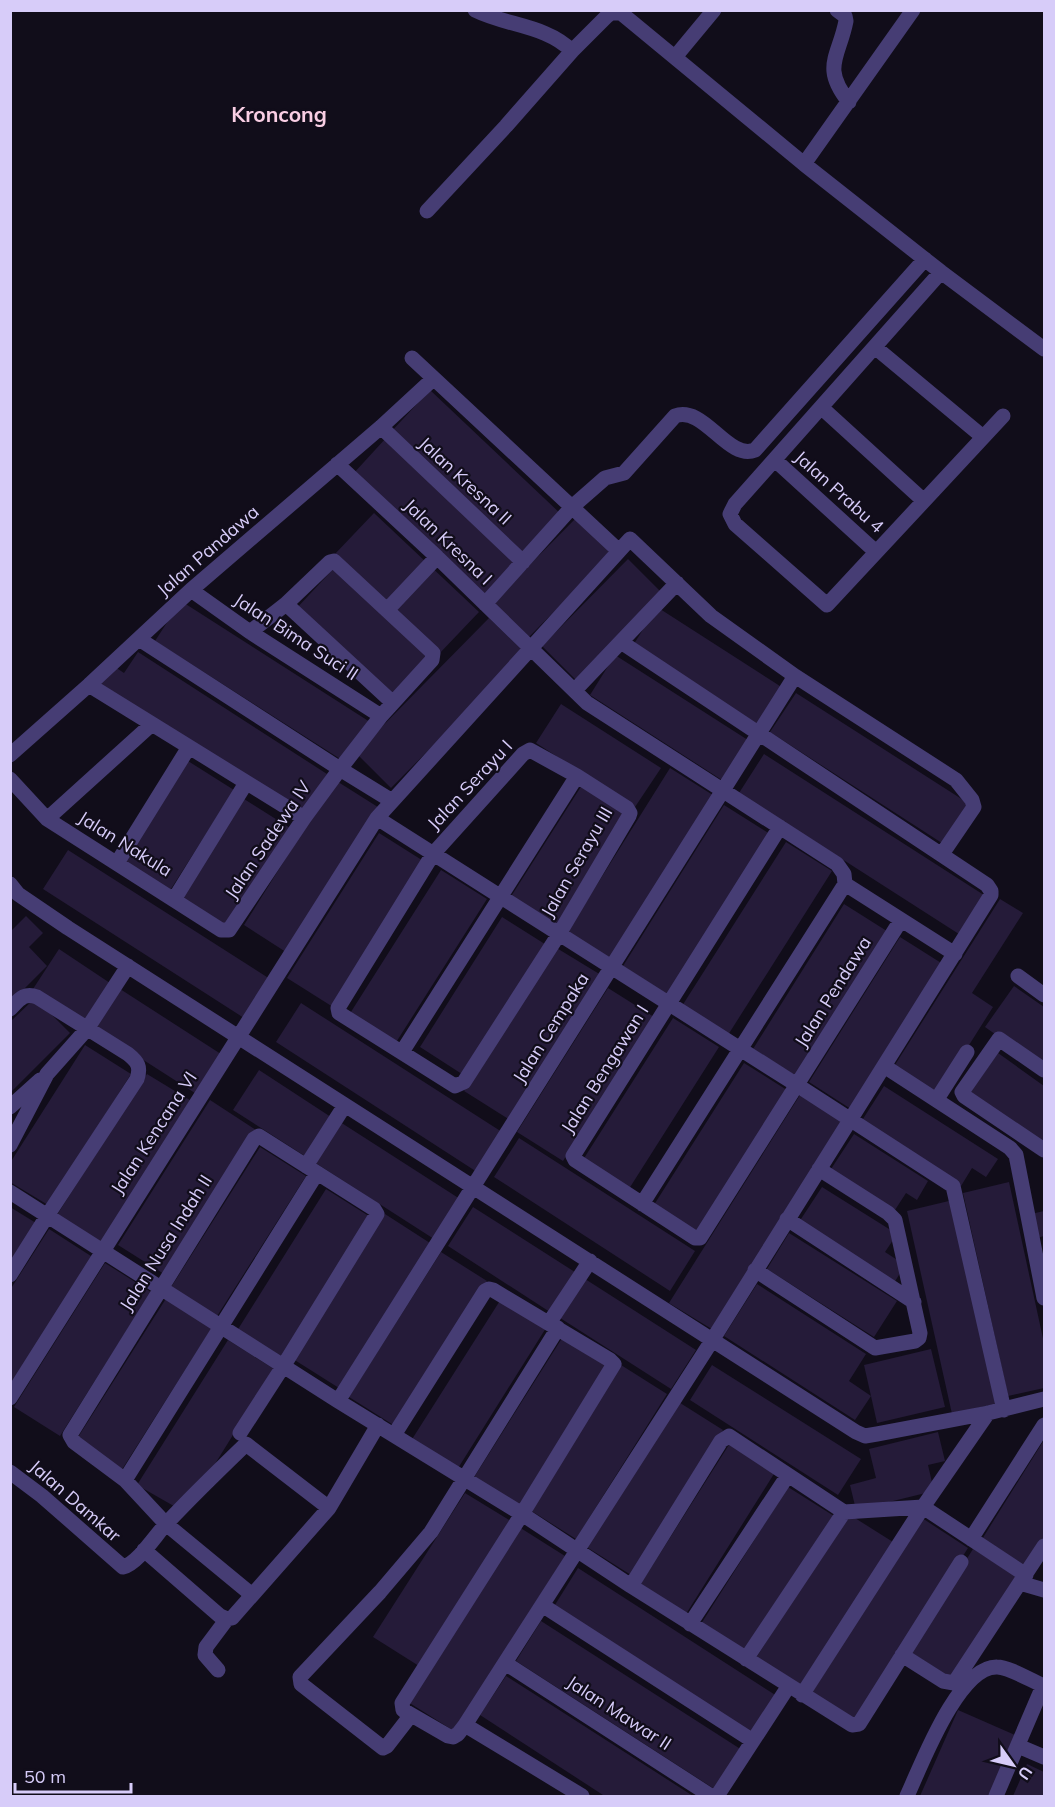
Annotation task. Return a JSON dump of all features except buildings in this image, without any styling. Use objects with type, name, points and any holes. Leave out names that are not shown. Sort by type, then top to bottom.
[{"type":"street","points":[[475,10],[543,32],[564,43],[572,51]]},
{"type":"street","points":[[675,57],[714,10]]},
{"type":"street","points":[[837,10],[845,16],[846,21],[834,59],[834,78],[838,89],[849,102]]},
{"type":"street","points":[[804,164],[914,10]]},
{"type":"street","points":[[427,211],[572,51],[611,12],[621,13],[804,164],[941,272],[1044,349]]},
{"type":"street","points":[[485,604],[572,507],[605,478],[624,473],[670,421],[679,415],[690,415],[737,448],[746,452],[755,450],[925,259]]},
{"type":"street","points":[[941,272],[730,514],[735,524],[827,605],[1003,417]]},
{"type":"street","points":[[876,348],[983,438]]},
{"type":"street","points":[[412,358],[619,551],[630,538],[711,616],[795,676],[948,773],[961,785],[972,800],[974,807],[942,855]]},
{"type":"street","name":"Jalan Pandawa","points":[[10,755],[191,590],[434,379]]},
{"type":"street","points":[[822,408],[924,501]]},
{"type":"street","name":"Jalan Kresna II","points":[[381,427],[523,562]]},
{"type":"street","name":"Jalan Prabu 4","points":[[776,460],[876,552]]},
{"type":"street","name":"Jalan Kresna I","points":[[337,464],[437,557],[587,703],[837,864],[844,874],[845,884]]},
{"type":"street","name":"Jalan Kencana VI","points":[[10,1398],[377,818],[619,551]]},
{"type":"street","points":[[250,632],[286,604],[330,562],[334,561],[387,610],[437,557]]},
{"type":"street","points":[[575,690],[677,584]]},
{"type":"street","name":"Jalan Bima Suci II","points":[[191,590],[250,632],[381,716]]},
{"type":"street","points":[[286,604],[392,702]]},
{"type":"street","name":"Jalan Sadewa IV","points":[[228,931],[234,926],[304,818],[340,770],[392,702],[432,660],[434,655],[387,610]]},
{"type":"street","points":[[139,639],[340,770],[392,801]]},
{"type":"street","points":[[394,1435],[488,1289],[610,1360],[614,1366],[402,1703],[403,1709],[411,1715],[448,1736],[456,1736],[713,1339],[990,899],[991,891],[987,885],[621,642]]},
{"type":"street","name":"Jalan Cempaka","points":[[339,1401],[795,676]]},
{"type":"street","points":[[89,685],[304,818]]},
{"type":"street","points":[[47,819],[152,724]]},
{"type":"street","points":[[117,863],[189,747]]},
{"type":"street","name":"Jalan Serayu I","points":[[433,854],[527,751],[535,752],[577,776],[629,811]]},
{"type":"street","points":[[433,854],[338,1010],[339,1013],[402,1052],[577,776]]},
{"type":"street","name":"Jalan Nakula","points":[[10,779],[47,819],[175,898],[221,930],[228,931]]},
{"type":"street","points":[[175,898],[246,783]]},
{"type":"street","name":"Jalan Serayu III","points":[[402,1052],[452,1085],[460,1085],[559,934],[628,819],[629,811]]},
{"type":"street","points":[[377,818],[851,1119],[953,1186],[956,1192],[996,1412],[923,1507],[802,1695]]},
{"type":"street","name":"Jalan Bengawan I","points":[[642,1204],[575,1160],[573,1156],[780,827]]},
{"type":"street","points":[[642,1204],[845,884],[956,954]]},
{"type":"street","points":[[13,893],[865,1436],[996,1412],[1044,1399]]},
{"type":"street","name":"Jalan Pendawa","points":[[642,1204],[695,1238],[700,1238],[902,920]]},
{"type":"street","points":[[10,1107],[47,1074],[87,1029],[128,966]]},
{"type":"street","points":[[1018,976],[1044,995]]},
{"type":"street","points":[[10,1009],[23,996],[32,995],[135,1060],[139,1066],[136,1079],[10,1275]]},
{"type":"street","points":[[1044,1070],[999,1039],[964,1089],[963,1094],[1044,1150]]},
{"type":"street","points":[[937,1100],[967,1052]]},
{"type":"street","points":[[884,1065],[1010,1148],[1016,1155],[1039,1239],[1044,1298]]},
{"type":"street","points":[[10,1144],[47,1074]]},
{"type":"street","points":[[252,1595],[166,1524],[125,1480],[221,1326],[312,1170],[345,1105]]},
{"type":"street","name":"Jalan Nusa Indah II","points":[[125,1480],[74,1442],[70,1438],[71,1432],[255,1137],[261,1137],[374,1209],[377,1215],[240,1432]]},
{"type":"street","points":[[755,1270],[874,1348],[917,1340],[920,1333],[894,1217],[819,1169]]},
{"type":"street","points":[[10,1192],[522,1514],[690,1624],[851,1725],[856,1725],[961,1562]]},
{"type":"street","points":[[787,1219],[914,1302]]},
{"type":"street","points":[[411,1715],[383,1748],[301,1684],[300,1678],[417,1551],[431,1532],[465,1479],[590,1261]]},
{"type":"street","points":[[218,1670],[207,1658],[205,1649],[227,1619],[232,1618],[329,1508],[378,1425]]},
{"type":"street","points":[[970,1539],[1044,1425]]},
{"type":"street","points":[[631,1586],[724,1438],[731,1437],[844,1512],[923,1507],[1023,1579],[1044,1590]]},
{"type":"street","name":"Jalan Damkar","points":[[10,1472],[42,1496],[121,1566],[127,1566],[144,1550],[166,1524],[246,1444],[329,1508]]},
{"type":"street","points":[[690,1624],[788,1474]]},
{"type":"street","points":[[746,1659],[844,1512]]},
{"type":"street","points":[[902,1656],[943,1681],[954,1683],[1044,1546]]},
{"type":"street","points":[[144,1550],[220,1616],[227,1619]]},
{"type":"street","points":[[542,1605],[753,1741]]},
{"type":"street","name":"Jalan Mawar II","points":[[505,1663],[711,1797]]},
{"type":"street","points":[[907,1797],[942,1719],[965,1688],[984,1670],[1000,1667],[1044,1686],[996,1797]]},
{"type":"street","points":[[717,1797],[788,1686]]},
{"type":"street","points":[[465,1725],[582,1797]]},
{"type":"street","points":[[1018,1746],[1044,1757]]},
{"type":"district","name":"Kroncong","points":[[279,115]]}]
